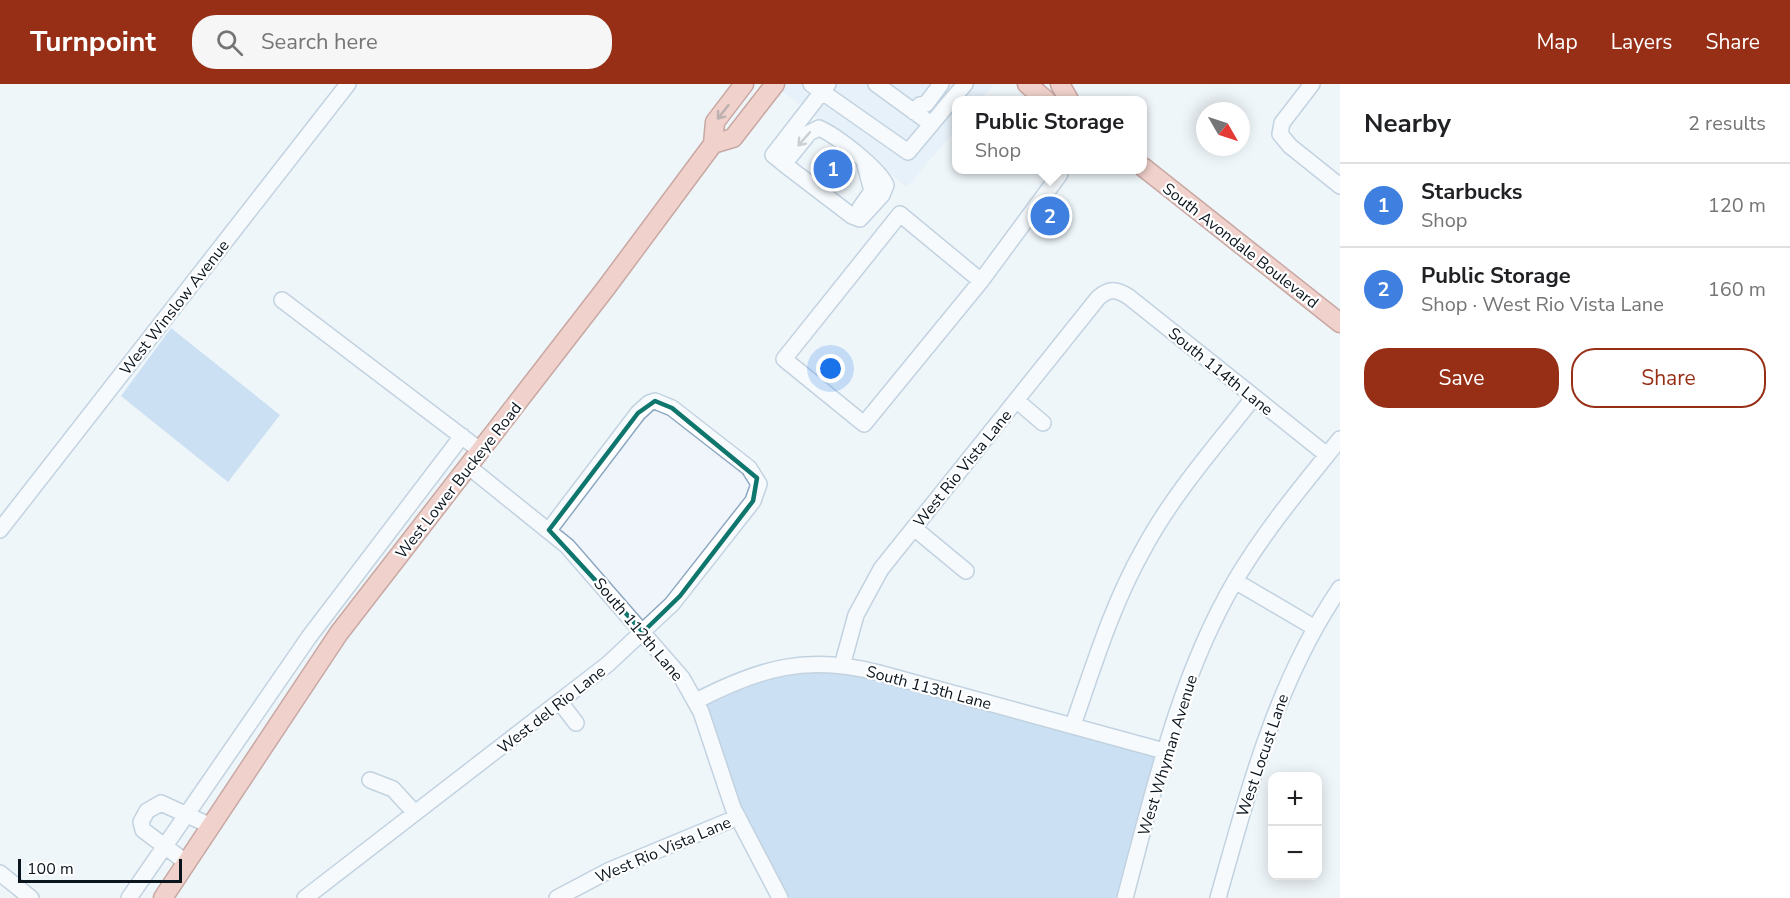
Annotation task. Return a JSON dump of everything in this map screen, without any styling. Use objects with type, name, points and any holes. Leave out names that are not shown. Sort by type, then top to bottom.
[{"type":"main road","points":[[713,144],[715,122],[744,84]]},
{"type":"main road","name":"West Lower Buckeye Road","points":[[163,898],[315,666],[469,467],[713,144],[734,138],[775,84]]},
{"type":"main road","points":[[1027,84],[1041,96]]},
{"type":"main road","name":"South Avondale Boulevard","points":[[1147,170],[1340,323]]},
{"type":"street","name":"West Winslow Avenue","points":[[0,530],[348,84]]},
{"type":"street","points":[[876,84],[917,108],[931,124]]},
{"type":"street","points":[[917,108],[919,97],[929,84]]},
{"type":"street","points":[[917,108],[926,104],[941,84]]},
{"type":"street","points":[[955,96],[965,84]]},
{"type":"street","points":[[1312,84],[1282,123],[1280,134],[1290,146],[1340,186]]},
{"type":"street","points":[[774,162],[820,86],[908,152],[952,99]]},
{"type":"street","points":[[819,128],[863,160],[886,185],[882,195],[860,219],[852,216],[774,162],[809,133],[819,128]]},
{"type":"street","points":[[981,281],[900,214],[784,358],[864,424],[981,281],[1062,174]]},
{"type":"street","name":"South 114th Lane","points":[[1113,290],[1129,297],[1327,455]]},
{"type":"street","name":"West Rio Vista Lane","points":[[842,666],[852,627],[868,590],[914,528],[1098,298],[1113,290]]},
{"type":"street","points":[[282,300],[481,451]]},
{"type":"street","points":[[1073,725],[1114,611],[1143,549],[1179,492],[1254,397]]},
{"type":"street","points":[[1016,400],[1043,423]]},
{"type":"street","name":"West del Rio Lane","points":[[305,898],[560,702],[643,632],[672,604],[753,501],[759,484],[749,468],[672,408],[656,401],[638,414],[549,530]]},
{"type":"street","points":[[129,898],[309,637],[462,436]]},
{"type":"street","name":"West Whyman Avenue","points":[[1125,898],[1164,751],[1196,660],[1235,581],[1274,523],[1340,439]]},
{"type":"street","name":"South 112th Lane","points":[[469,467],[549,530],[674,667],[696,701],[738,817],[780,898]]},
{"type":"street","points":[[914,528],[966,571]]},
{"type":"street","points":[[1235,581],[1315,628]]},
{"type":"street","name":"West Locust Lane","points":[[1218,898],[1268,729],[1286,684],[1315,628],[1340,588]]},
{"type":"street","name":"South 113th Lane","points":[[696,701],[765,671],[806,664],[842,666],[1073,725],[1164,751]]},
{"type":"street","points":[[560,702],[576,723]]},
{"type":"street","points":[[370,780],[393,789],[415,813]]},
{"type":"street","points":[[187,863],[143,830],[141,822],[147,811],[161,803],[211,826]]},
{"type":"street","name":"West Rio Vista Lane","points":[[557,898],[610,870],[738,817]]},
{"type":"street","points":[[0,873],[31,898]]},
{"type":"highlighted area","points":[[655,401],[672,408],[757,478],[753,501],[680,596],[643,632],[549,530],[638,413]]},
{"type":"shaded area","points":[[786,84],[994,84],[984,96],[952,96],[952,134],[907,187],[781,90]]},
{"type":"shaded area","points":[[171,328],[280,415],[228,482],[121,396]]},
{"type":"shaded area","points":[[819,664],[1164,751],[1125,898],[780,898],[745,831],[696,701],[724,687]]},
{"type":"place","name":"Starbucks","points":[[833,169]]},
{"type":"place","name":"Public Storage","points":[[1050,216]]}]
